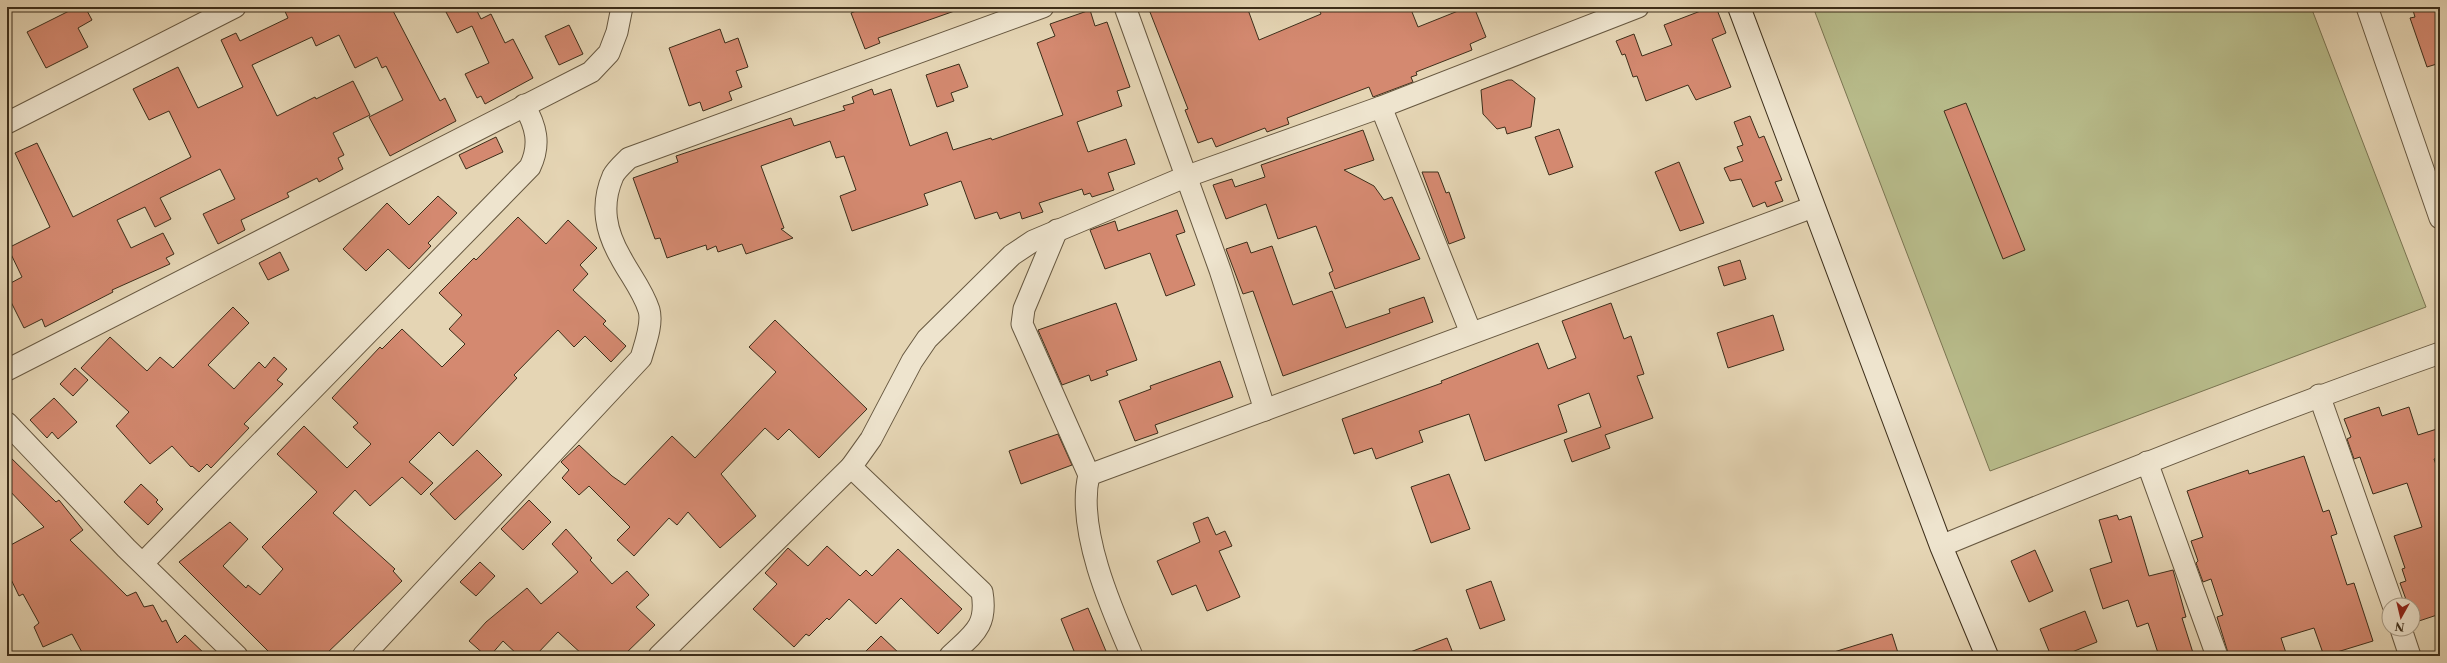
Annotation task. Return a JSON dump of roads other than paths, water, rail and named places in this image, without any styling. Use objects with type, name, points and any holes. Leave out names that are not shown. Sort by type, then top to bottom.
[{"type":"main road","points":[[1739,7],[1941,546],[1987,656]]},
{"type":"street","points":[[7,123],[204,14],[235,7]]},
{"type":"street","points":[[7,370],[591,72],[609,53],[617,32],[622,7]]},
{"type":"street","points":[[363,656],[641,358],[648,335],[649,311],[638,287],[620,258],[606,225],[606,200],[613,175],[629,158],[1043,7]]},
{"type":"street","points":[[1125,7],[1220,270],[1265,410]]},
{"type":"street","points":[[659,656],[851,467],[870,439],[912,361],[928,339],[1012,255],[1057,230],[1186,177],[1381,107],[1638,7]]},
{"type":"street","points":[[2367,7],[2434,182],[2440,218]]},
{"type":"street","points":[[143,563],[530,167],[536,155],[537,139],[534,123],[524,105]]},
{"type":"street","points":[[1381,107],[1471,333]]},
{"type":"street","points":[[1089,475],[1813,207]]},
{"type":"street","points":[[1057,230],[1024,309],[1022,324],[1089,475],[1086,498],[1088,521],[1100,573],[1114,613],[1132,656]]},
{"type":"street","points":[[1941,546],[2147,462],[2319,396],[2440,353]]},
{"type":"street","points":[[2319,396],[2389,597]]},
{"type":"street","points":[[7,422],[143,563],[238,656]]},
{"type":"street","points":[[2147,462],[2217,656]]},
{"type":"street","points":[[851,467],[982,592],[985,609],[980,627],[950,656]]},
{"type":"street","points":[[2404,637],[2410,656]]}]
